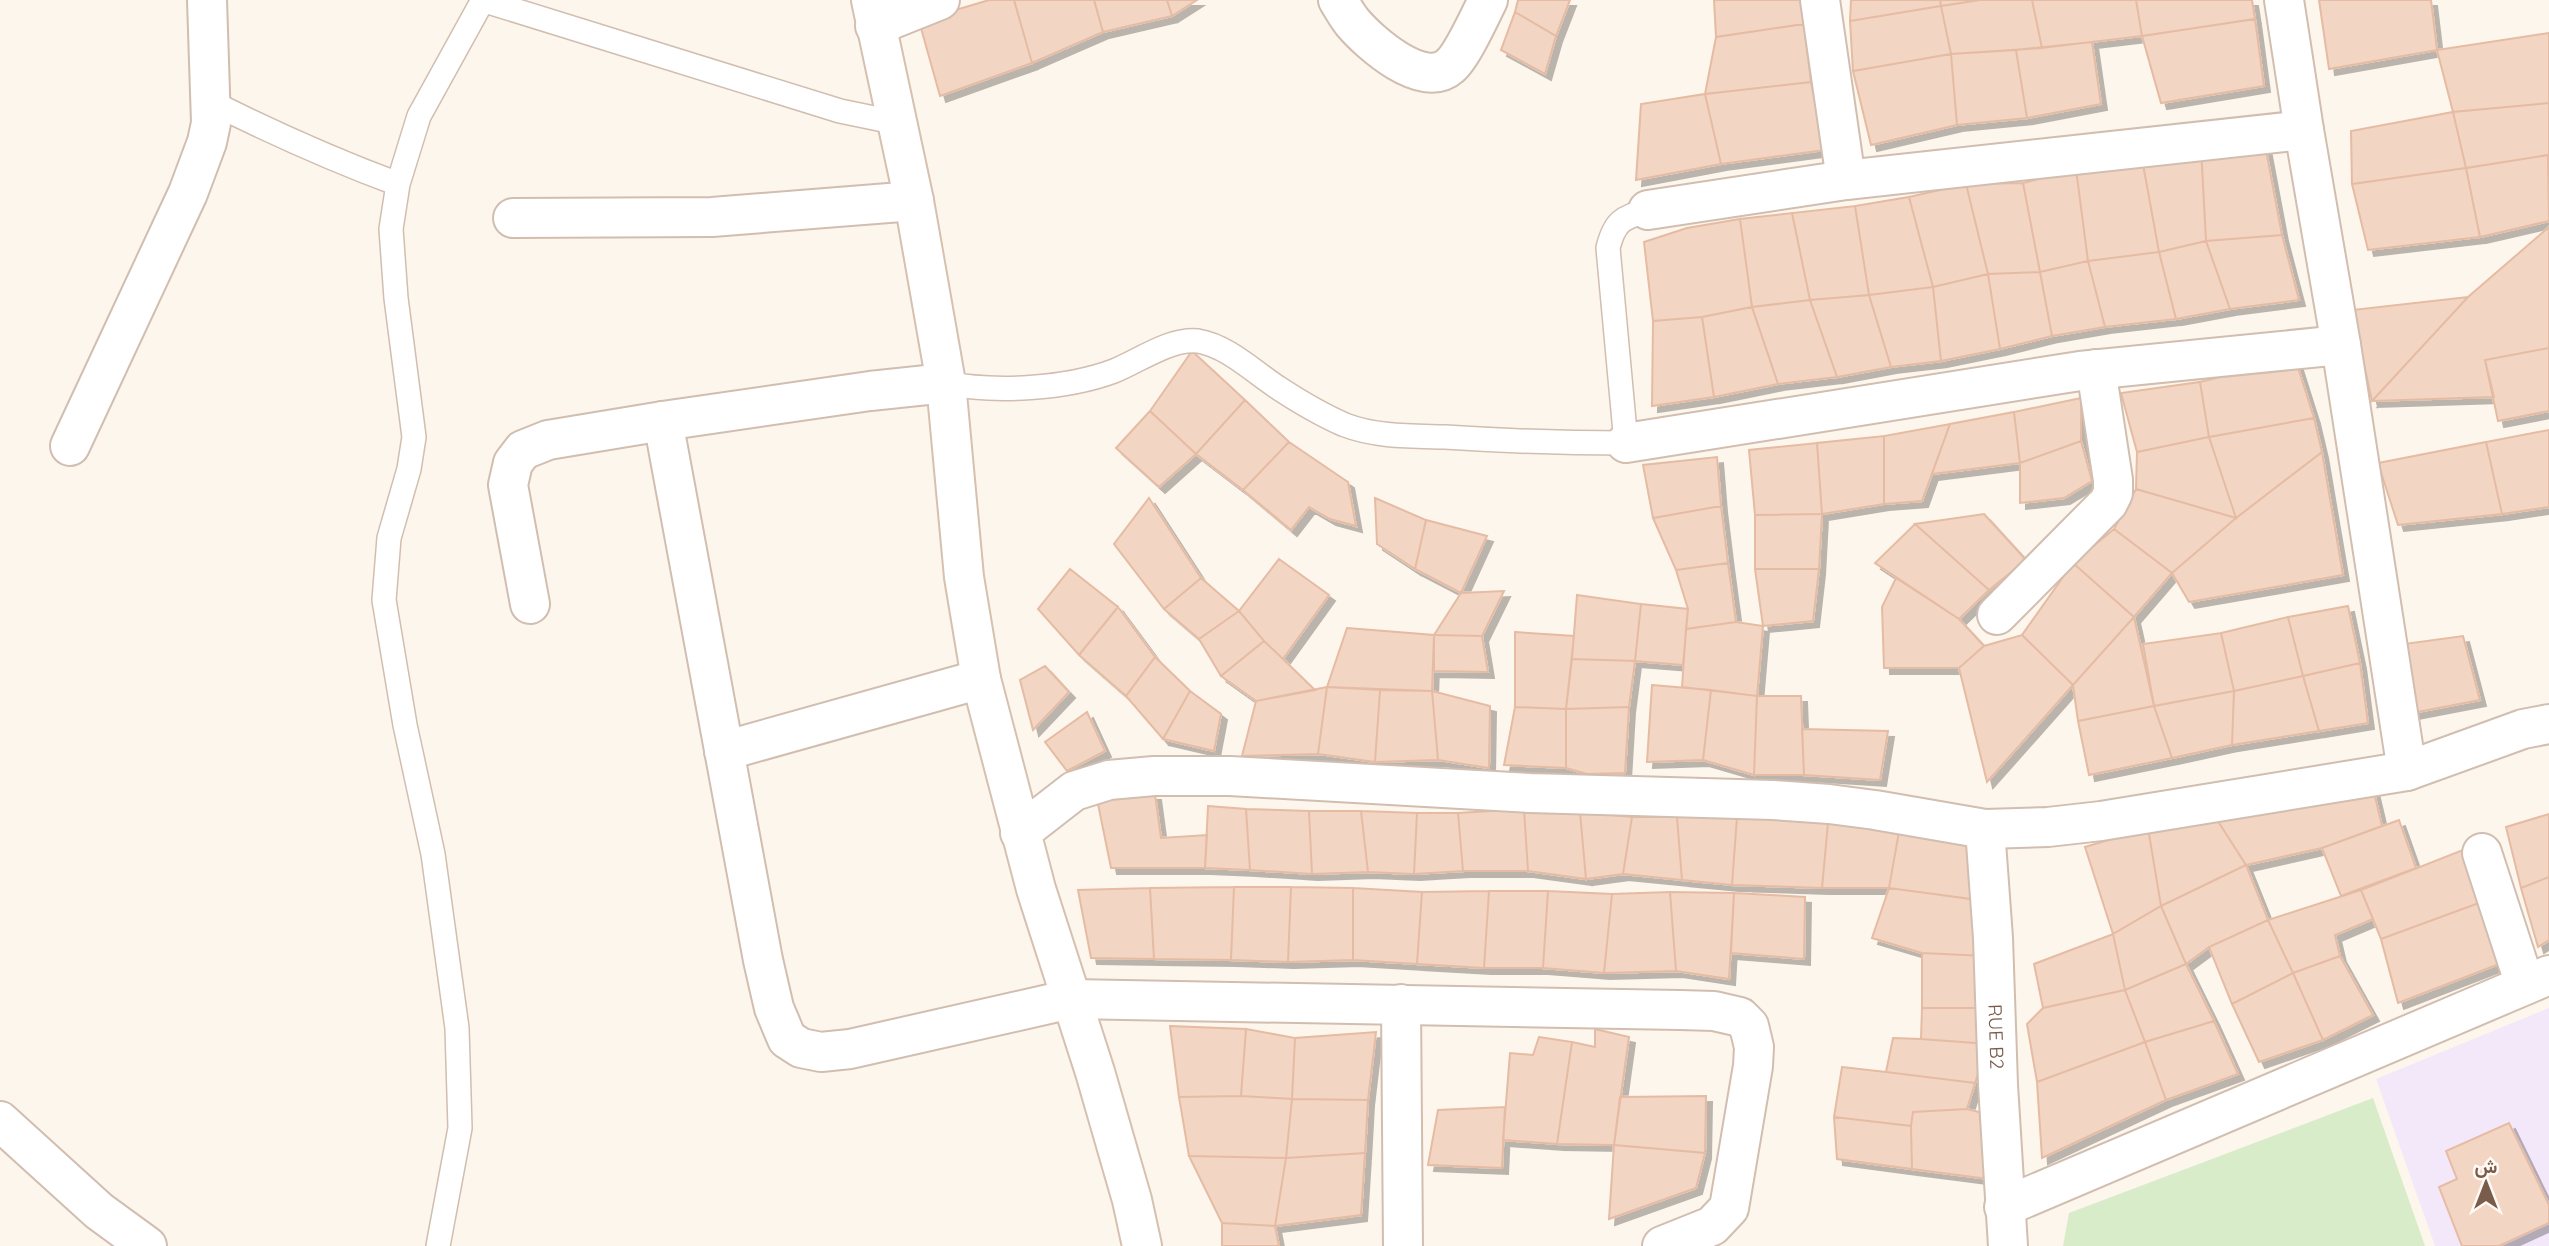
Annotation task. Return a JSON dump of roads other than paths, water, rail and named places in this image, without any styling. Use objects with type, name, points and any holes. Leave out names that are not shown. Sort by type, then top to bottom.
[{"type":"street","points":[[70,446],[188,193],[207,142],[211,123],[207,0]]},
{"type":"street","points":[[940,0],[873,13],[914,201],[946,383],[964,577],[981,679],[1020,832],[1132,1200],[1142,1246]]},
{"type":"street","points":[[1338,0],[1351,22],[1378,48],[1427,74],[1451,66],[1488,0]]},
{"type":"street","points":[[1820,0],[1846,180]]},
{"type":"street","points":[[2284,0],[2342,345],[2407,771]]},
{"type":"street","points":[[1648,210],[1846,180],[2304,130]]},
{"type":"street","points":[[513,218],[712,217],[914,201]]},
{"type":"street","points":[[1626,443],[2096,369],[2342,345]]},
{"type":"street","points":[[1997,615],[2108,503],[2113,493],[2096,369]]},
{"type":"street","points":[[530,604],[508,485],[513,463],[523,450],[548,440],[663,421],[870,391],[946,383]]},
{"type":"street","points":[[663,421],[763,960],[774,1008],[788,1039],[801,1048],[821,1052],[850,1049],[1071,999],[1714,1011],[1740,1017],[1749,1026],[1754,1047],[1729,1209],[1712,1226],[1662,1246]]},
{"type":"street","points":[[724,751],[981,679]]},
{"type":"street","points":[[1020,832],[1074,791],[1109,780],[1154,776],[1230,776],[1530,793],[1829,804],[1985,829],[2049,827],[2101,821],[2407,771],[2523,729],[2549,724]]},
{"type":"street","name":"RUE B2","points":[[1985,829],[2008,1246]]},
{"type":"street","points":[[2004,1207],[2537,980],[2482,853]]},
{"type":"street","points":[[1401,1004],[1403,1246]]},
{"type":"street","points":[[0,1121],[99,1210],[147,1246]]},
{"type":"lane","points":[[438,1246],[460,1128],[457,1028],[433,854],[405,725],[384,600],[389,538],[409,469],[414,437],[396,298],[391,229],[398,184],[419,116],[482,0],[827,107],[898,123]]},
{"type":"lane","points":[[209,100],[275,134],[398,184]]},
{"type":"lane","points":[[946,383],[972,388],[1022,387],[1078,381],[1112,371],[1185,340],[1201,342],[1228,354],[1282,391],[1346,425],[1409,435],[1525,442],[1626,443],[1608,248],[1616,225],[1625,217],[1648,210]]}]
